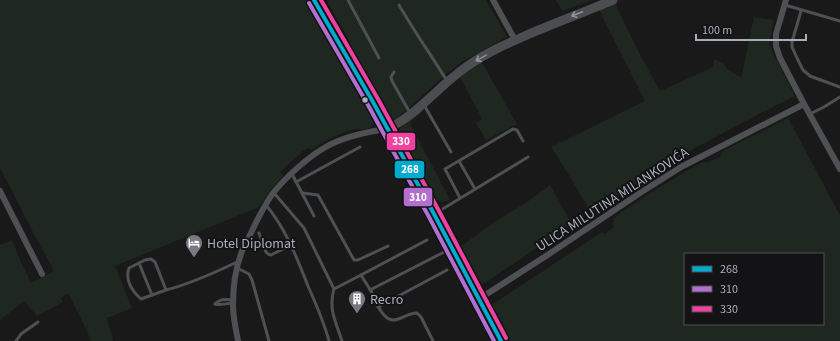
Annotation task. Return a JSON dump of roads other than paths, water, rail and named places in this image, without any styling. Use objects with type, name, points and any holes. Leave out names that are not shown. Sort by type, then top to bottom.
[{"type":"street","points":[[314,0],[388,129],[501,341]]},
{"type":"street","points":[[493,0],[515,40]]},
{"type":"street","points":[[238,341],[233,301],[237,268],[241,254],[251,232],[274,193],[311,156],[336,142],[388,129],[411,114],[448,81],[470,64],[515,40],[613,0]]},
{"type":"street","points":[[785,3],[776,34],[776,46],[780,58],[840,169]]},
{"type":"street","name":"ULICA MILUTINA MILANKOVIĆA","points":[[479,299],[546,256],[640,192],[682,167],[804,104]]},
{"type":"street","points":[[0,191],[42,274]]},
{"type":"lane","points":[[348,0],[379,58]]},
{"type":"lane","points":[[785,3],[801,11],[840,22]]},
{"type":"lane","points":[[399,5],[448,81]]},
{"type":"lane","points":[[801,11],[792,42],[792,47],[803,70],[810,76],[840,88]]},
{"type":"lane","points":[[394,72],[391,77],[392,81],[411,114]]},
{"type":"lane","points":[[810,114],[840,97]]},
{"type":"lane","points":[[423,104],[451,152]]},
{"type":"lane","points":[[460,198],[444,169],[513,129],[517,130],[523,141]]},
{"type":"lane","points":[[296,182],[360,147]]},
{"type":"lane","points":[[434,214],[528,157]]},
{"type":"lane","points":[[459,161],[475,189]]},
{"type":"lane","points":[[292,174],[314,216]]},
{"type":"lane","points":[[274,193],[304,228],[334,289]]},
{"type":"lane","points":[[302,193],[318,195],[354,260],[358,260],[388,246]]},
{"type":"lane","points":[[266,205],[280,225],[291,245],[318,309],[329,340],[325,341]]},
{"type":"lane","points":[[259,233],[268,254],[271,255],[291,245]]},
{"type":"lane","points":[[342,341],[332,311],[331,298],[334,289],[427,240]]},
{"type":"lane","points":[[370,290],[452,248]]},
{"type":"lane","points":[[166,290],[155,262],[151,259],[145,260],[129,268],[128,279],[130,286],[140,300],[204,277],[239,261]]},
{"type":"lane","points":[[139,263],[152,295]]},
{"type":"lane","points":[[237,268],[249,274],[252,280],[269,341]]},
{"type":"lane","points":[[378,307],[447,270]]},
{"type":"lane","points":[[361,275],[378,307],[388,319],[394,320],[411,313],[417,313],[421,317],[433,341]]},
{"type":"lane","points":[[227,299],[233,301],[218,305],[215,304],[227,299]]},
{"type":"lane","points":[[16,341],[21,334],[38,322]]},
{"type":"place","name":"Hotel Diplomat","points":[[194,258]]},
{"type":"place","name":"Recro","points":[[357,314]]}]
